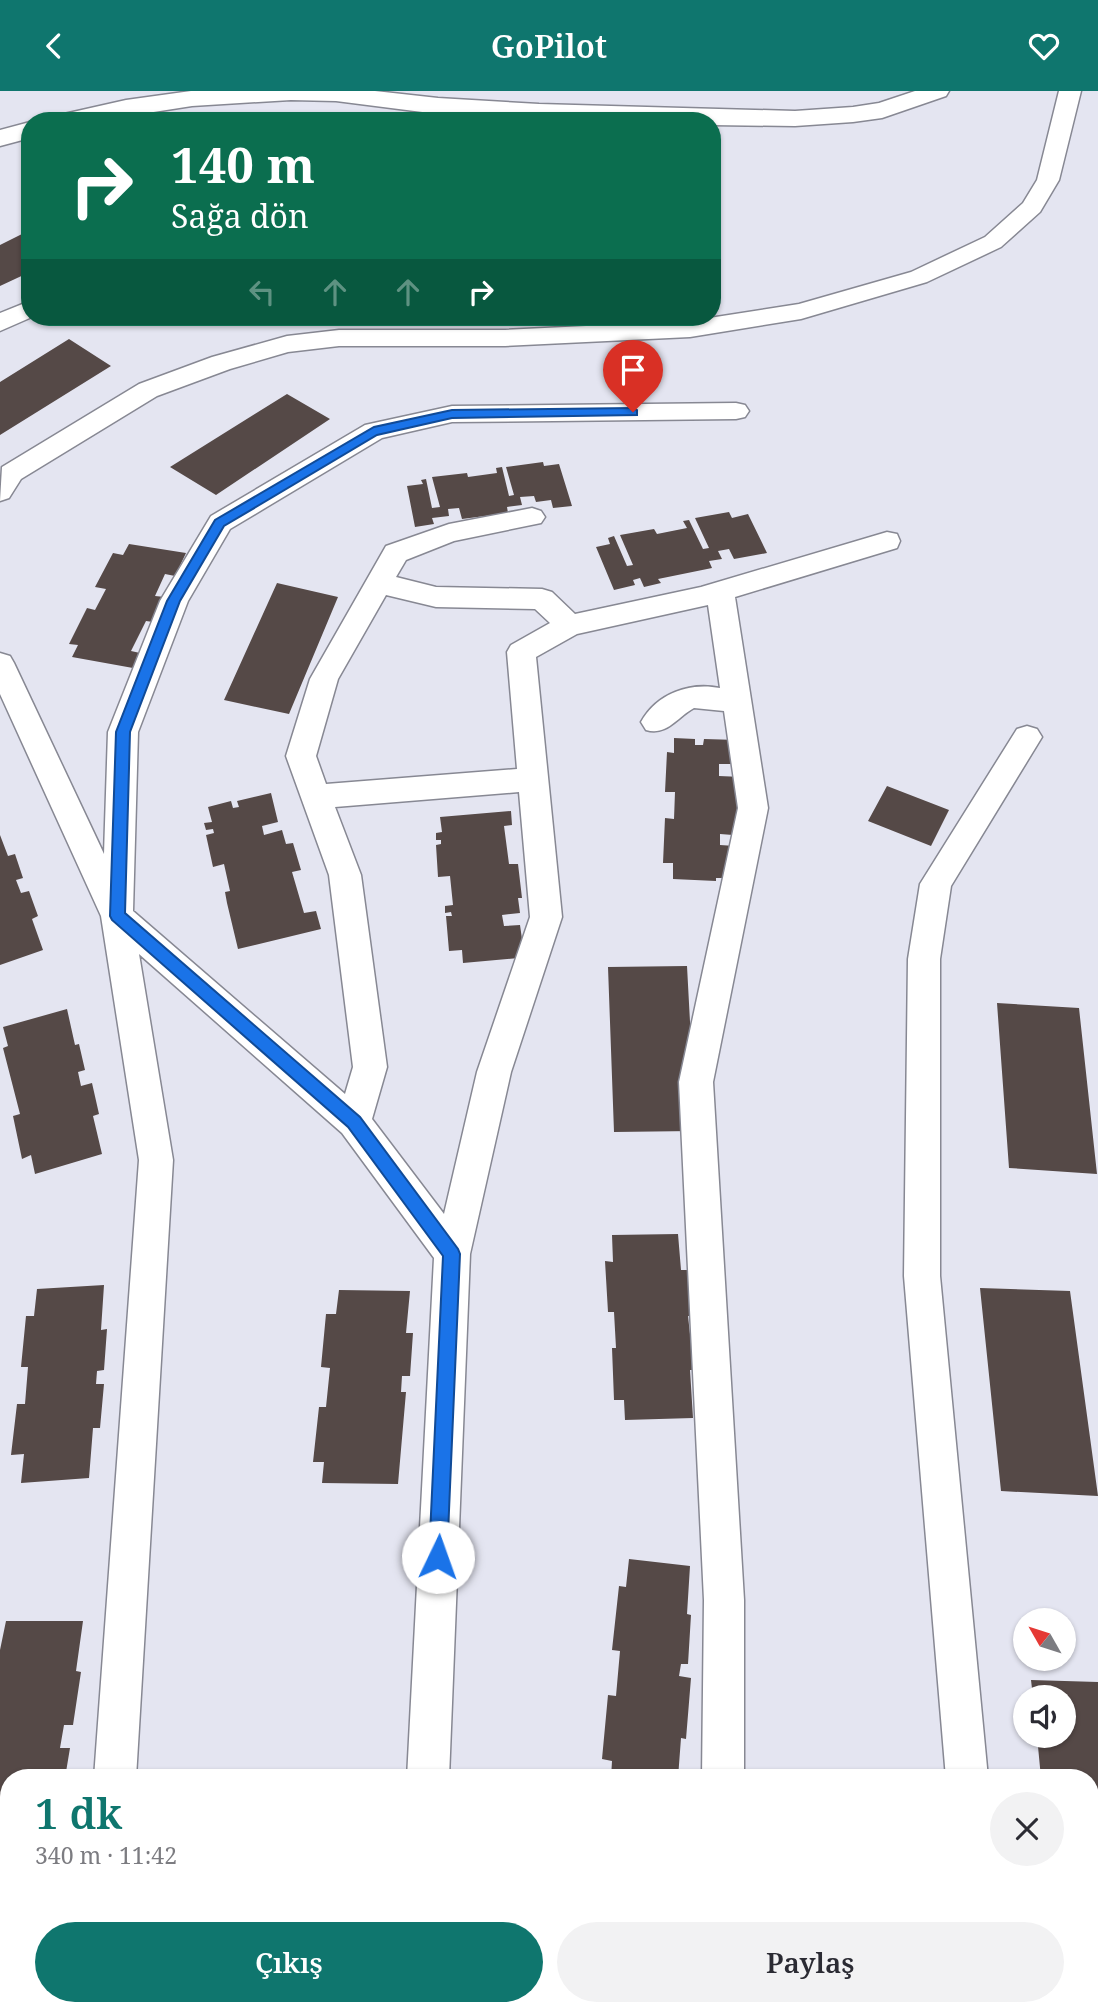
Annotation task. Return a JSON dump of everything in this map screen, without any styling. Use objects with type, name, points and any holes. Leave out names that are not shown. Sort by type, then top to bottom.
[{"type":"street","points":[[721,116],[850,117],[912,103],[937,91]]},
{"type":"street","points":[[721,324],[801,311],[919,277],[993,241],[1032,207],[1048,180],[1070,91]]},
{"type":"street","points":[[112,112],[159,103],[246,93],[293,92],[435,106],[548,112]]},
{"type":"street","points":[[0,138],[21,132]]},
{"type":"street","points":[[0,323],[21,312]]},
{"type":"street","points":[[0,492],[11,473],[148,390],[221,363],[287,344],[339,338],[505,338],[708,326]]},
{"type":"street","points":[[117,1769],[156,1160],[117,916],[123,732],[174,601],[219,523],[374,432],[452,414],[736,411]]},
{"type":"street","points":[[354,1122],[370,1067],[345,874],[301,756],[324,679],[396,553],[449,533],[532,517]]},
{"type":"street","points":[[428,1769],[452,1254],[494,1072],[546,917],[521,652],[570,625],[720,591],[887,541]]},
{"type":"street","points":[[379,583],[436,597],[542,599],[570,625]]},
{"type":"street","points":[[720,591],[753,808],[696,1082],[723,1600],[723,1769]]},
{"type":"street","points":[[0,663],[117,916],[354,1122],[452,1254]]},
{"type":"street","points":[[656,722],[675,703],[702,694],[737,703]]},
{"type":"street","points":[[966,1769],[922,1276],[924,959],[936,884],[1027,737]]},
{"type":"street","points":[[316,797],[533,779]]},
{"type":"building","points":[[21,234],[21,276],[0,286],[0,245]]},
{"type":"building","points":[[69,339],[111,366],[0,435],[0,382]]},
{"type":"building","points":[[287,394],[330,419],[216,495],[170,467]]},
{"type":"building","points":[[543,462],[544,466],[559,464],[572,506],[553,508],[551,500],[536,502],[534,496],[520,497],[522,505],[507,507],[508,513],[462,519],[459,508],[448,509],[449,516],[432,518],[434,524],[415,527],[407,486],[423,484],[421,480],[426,479],[432,508],[440,507],[432,477],[467,473],[468,477],[497,473],[496,468],[502,467],[509,496],[514,495],[506,467]]},
{"type":"building","points":[[729,512],[732,518],[748,514],[767,553],[734,559],[729,549],[718,551],[722,559],[709,561],[712,568],[658,579],[661,583],[644,587],[640,578],[633,580],[635,585],[614,590],[596,547],[610,544],[608,538],[614,536],[627,566],[633,565],[620,535],[654,529],[657,534],[687,528],[683,521],[689,520],[703,549],[709,548],[695,518]]},
{"type":"building","points":[[129,544],[186,553],[175,576],[165,574],[155,596],[165,597],[153,622],[146,621],[131,651],[140,653],[133,668],[72,657],[78,645],[69,644],[87,608],[95,610],[106,589],[95,587],[113,553],[123,555]]},
{"type":"building","points":[[277,583],[338,597],[289,714],[224,700]]},
{"type":"building","points":[[674,738],[695,739],[695,745],[703,745],[704,739],[738,740],[732,764],[719,764],[719,776],[742,777],[742,823],[734,823],[733,835],[720,834],[720,845],[735,846],[739,878],[716,878],[716,881],[673,879],[673,863],[663,863],[665,818],[674,819],[675,792],[665,792],[667,752],[674,753]]},
{"type":"building","points":[[887,786],[949,810],[931,846],[868,821]]},
{"type":"building","points":[[271,793],[278,822],[262,826],[264,835],[282,830],[286,844],[293,843],[301,870],[292,872],[304,913],[316,911],[321,929],[238,949],[225,892],[230,891],[224,864],[213,867],[206,835],[214,833],[213,829],[206,830],[204,823],[212,822],[208,807],[231,801],[233,808],[239,807],[237,801]]},
{"type":"building","points":[[511,811],[512,825],[504,826],[509,864],[518,864],[522,898],[518,898],[520,913],[502,915],[504,926],[520,925],[522,939],[527,938],[529,957],[463,963],[462,950],[449,951],[446,916],[452,916],[451,912],[445,913],[445,906],[453,905],[450,876],[438,877],[436,845],[441,844],[441,840],[436,840],[436,833],[442,832],[440,817]]},
{"type":"building","points":[[0,835],[8,856],[15,854],[23,878],[16,880],[21,893],[29,891],[38,916],[32,919],[43,950],[0,965]]},
{"type":"building","points":[[687,966],[693,1131],[614,1132],[608,967]]},
{"type":"building","points":[[997,1003],[1079,1008],[1097,1174],[1009,1168]]},
{"type":"building","points":[[67,1009],[75,1045],[79,1044],[85,1070],[78,1072],[81,1086],[92,1083],[99,1114],[93,1116],[102,1154],[35,1174],[31,1155],[22,1159],[13,1116],[20,1114],[3,1048],[8,1046],[3,1027]]},
{"type":"building","points":[[678,1234],[681,1270],[689,1270],[692,1316],[688,1316],[694,1370],[690,1370],[693,1418],[625,1420],[624,1400],[614,1400],[614,1312],[608,1312],[605,1261],[613,1262],[612,1235]]},
{"type":"building","points":[[104,1285],[101,1330],[107,1329],[104,1370],[97,1371],[96,1384],[104,1384],[100,1428],[93,1428],[89,1478],[21,1483],[24,1454],[11,1455],[17,1404],[25,1404],[28,1367],[21,1367],[26,1316],[34,1316],[37,1289]]},
{"type":"building","points":[[980,1288],[1070,1291],[1098,1496],[1001,1491]]},
{"type":"building","points":[[339,1290],[410,1291],[406,1333],[413,1333],[410,1376],[402,1376],[401,1392],[406,1392],[398,1484],[322,1483],[324,1462],[313,1462],[319,1407],[326,1407],[330,1368],[321,1367],[326,1314],[336,1314]]},
{"type":"building","points":[[629,1559],[690,1566],[688,1664],[681,1664],[679,1676],[691,1678],[686,1739],[681,1738],[679,1769],[612,1769],[612,1761],[602,1759],[608,1695],[616,1696],[620,1651],[612,1650],[619,1586],[626,1587]]},
{"type":"building","points":[[6,1621],[83,1621],[76,1671],[81,1672],[73,1725],[64,1725],[60,1748],[70,1748],[66,1769],[0,1769],[0,1650]]},
{"type":"building","points":[[1031,1680],[1098,1682],[1098,1769],[1040,1769],[1038,1748],[1076,1748],[1076,1685],[1032,1685]]},
{"type":"route","points":[[438,1557],[452,1254],[354,1122],[117,916],[123,732],[174,601],[219,523],[374,432],[452,414],[633,412]]}]
